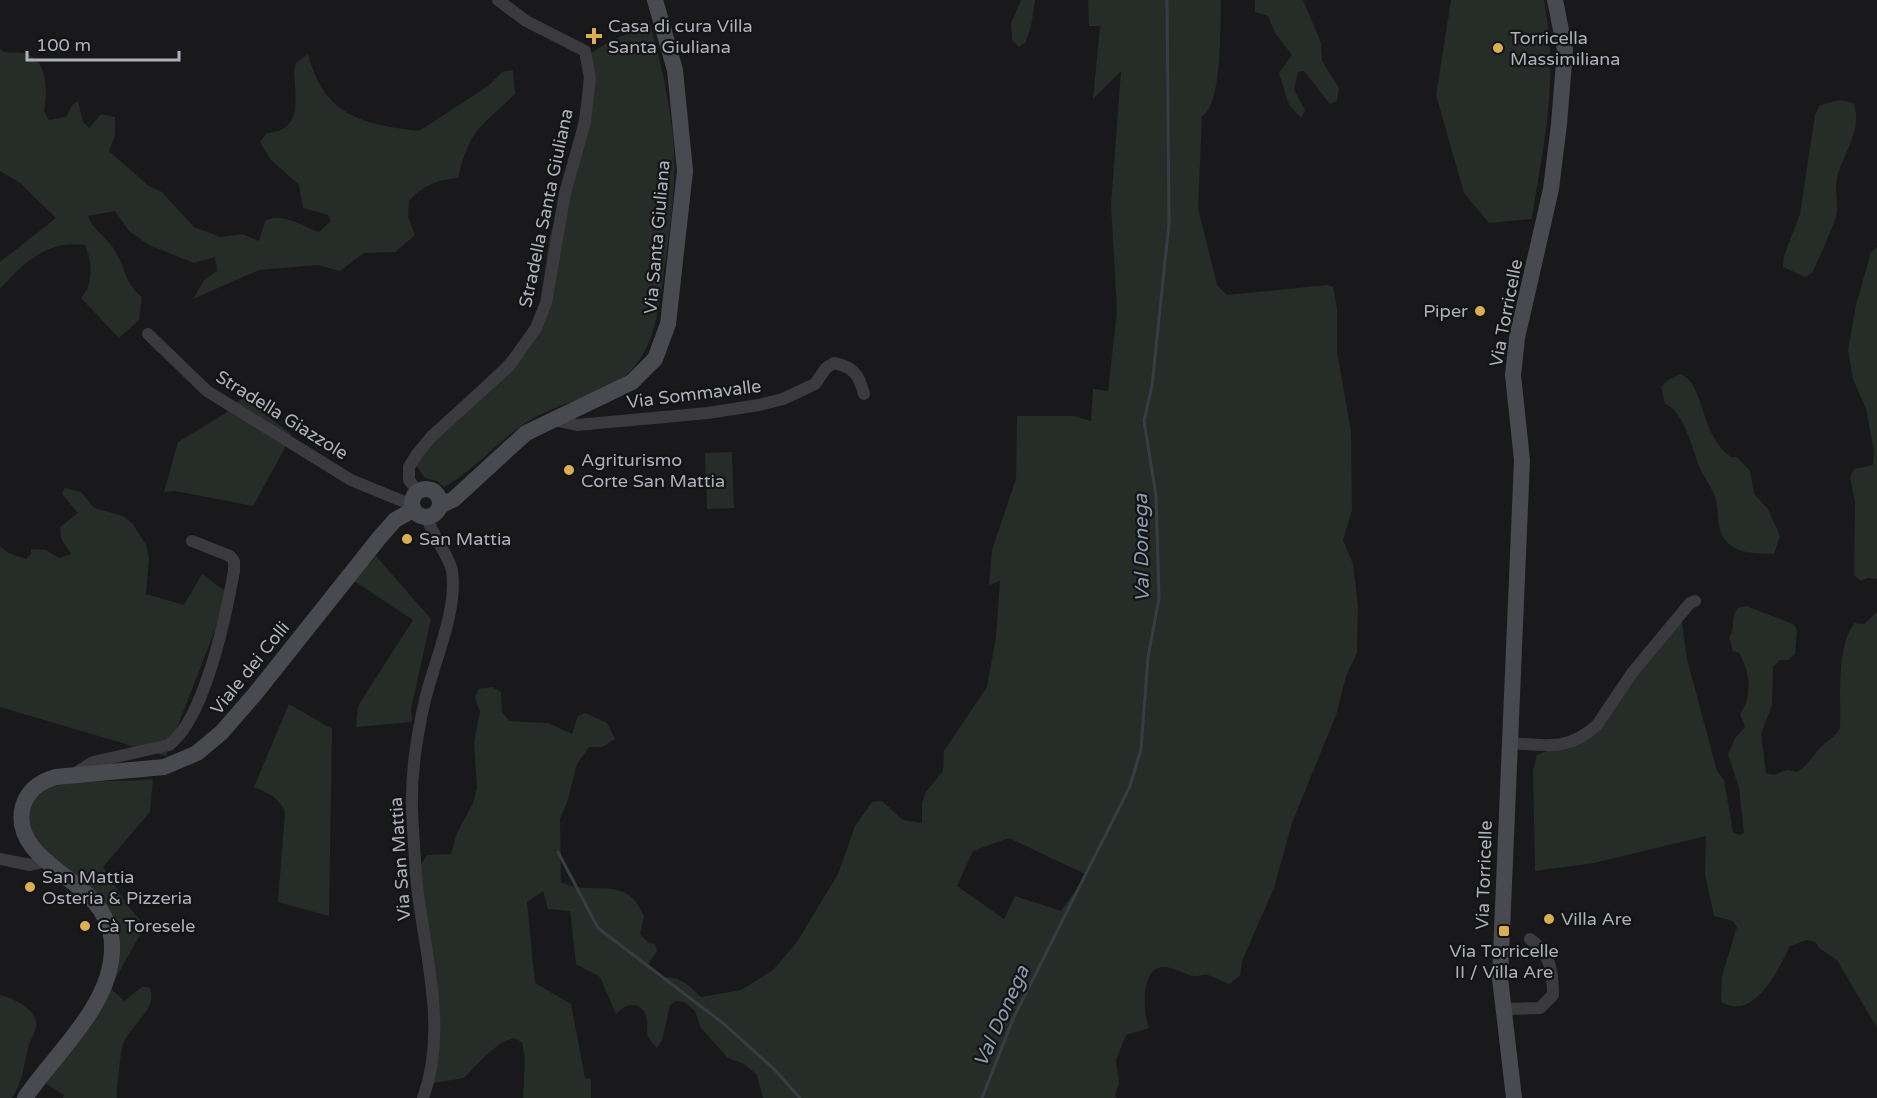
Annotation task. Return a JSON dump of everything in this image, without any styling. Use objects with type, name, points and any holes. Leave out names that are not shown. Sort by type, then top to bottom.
[{"type":"street","name":"Stradella Santa Giuliana","points":[[417,506],[409,480],[409,467],[417,454],[431,437],[509,366],[536,328],[546,303],[565,193],[585,122],[590,78],[585,51],[526,21],[498,0]]},
{"type":"street","name":"Via Santa Giuliana","points":[[440,506],[454,499],[526,432],[633,382],[655,359],[668,324],[684,160],[675,70],[655,0]]},
{"type":"street","name":"Via Torricelle","points":[[1514,1098],[1500,978],[1522,460],[1513,375],[1517,338],[1551,189],[1559,124],[1565,50],[1555,0]]},
{"type":"street","name":"Stradella Giazzole","points":[[148,334],[207,391],[351,480],[417,506]]},
{"type":"street","name":"Via Sommavalle","points":[[554,420],[577,425],[708,413],[759,405],[783,399],[815,384],[826,368],[834,363],[847,365],[860,378],[864,394]]},
{"type":"street","points":[[417,506],[423,489],[435,492],[440,506]]},
{"type":"street","name":"Viale dei Colli","points":[[25,1098],[88,1017],[106,974],[112,945],[106,920],[92,900],[46,861],[27,840],[21,821],[24,801],[29,792],[44,780],[72,774],[121,773],[164,767],[197,753],[222,732],[255,694],[395,520],[417,506],[435,515],[440,506]]},
{"type":"street","name":"Via San Mattia","points":[[417,506],[452,567],[453,581],[448,616],[424,702],[414,771],[412,807],[417,885],[430,979],[435,1040],[430,1078],[423,1098]]},
{"type":"street","name":"Viale dei Colli","points":[[72,774],[93,762],[168,745],[177,739],[189,721],[210,669],[234,570],[234,561],[230,556],[192,541]]},
{"type":"street","points":[[1509,743],[1560,745],[1572,744],[1583,737],[1609,708],[1655,645],[1690,603],[1695,601]]},
{"type":"street","points":[[0,859],[30,865],[46,861]]},
{"type":"street","points":[[1503,1010],[1540,1008],[1553,995],[1553,974],[1544,949],[1530,939]]},
{"type":"shaded area","points":[[1021,0],[1035,0],[1031,27],[1025,43],[1019,47],[1012,40],[1011,23]]},
{"type":"shaded area","points":[[1088,0],[1221,0],[1217,81],[1209,109],[1202,116],[1198,208],[1217,285],[1227,295],[1327,285],[1333,287],[1337,308],[1337,352],[1351,431],[1352,510],[1343,540],[1353,564],[1358,606],[1357,653],[1346,676],[1336,715],[1292,823],[1274,888],[1242,961],[1240,976],[1229,984],[1207,975],[1194,976],[1170,968],[1162,967],[1155,970],[1150,975],[1145,993],[1145,1013],[1149,1028],[1126,1035],[1116,1060],[1119,1083],[1115,1096],[1117,1098],[763,1098],[757,1075],[744,1064],[728,1058],[701,1028],[695,1011],[684,1002],[676,1001],[670,1005],[662,1040],[657,1048],[648,1036],[646,1014],[643,1010],[630,1005],[616,1014],[600,977],[576,964],[570,911],[548,909],[543,891],[527,902],[535,983],[571,1004],[585,1078],[591,1079],[591,1098],[523,1098],[525,1059],[522,1042],[514,1038],[501,1043],[486,1055],[464,1078],[434,1083],[440,1025],[414,875],[427,855],[451,854],[457,833],[473,803],[477,788],[474,742],[480,712],[475,697],[479,689],[492,687],[501,692],[502,712],[509,721],[548,723],[572,734],[578,716],[586,713],[607,723],[615,739],[602,747],[589,747],[577,764],[560,819],[561,882],[585,888],[607,888],[628,894],[637,903],[644,916],[640,934],[649,943],[655,944],[657,951],[647,966],[660,978],[678,979],[701,997],[741,990],[773,970],[797,942],[838,874],[855,826],[872,802],[882,801],[903,820],[922,823],[922,803],[926,792],[943,771],[944,751],[987,687],[996,637],[1000,581],[989,585],[992,550],[1016,479],[1017,416],[1074,416],[1091,421],[1093,389],[1108,391],[1117,311],[1111,205],[1121,71],[1093,99],[1100,26],[1089,26]],"holes":[[[1009,838],[1087,875],[1061,911],[1015,896],[1004,919],[957,886],[973,851]]]},
{"type":"shaded area","points":[[1255,0],[1303,0],[1321,43],[1322,61],[1339,88],[1337,101],[1330,104],[1304,71],[1298,72],[1294,90],[1305,110],[1301,118],[1289,105],[1279,73],[1292,55],[1275,33],[1268,16],[1255,12]]},
{"type":"shaded area","points":[[1451,0],[1544,0],[1550,57],[1550,84],[1545,136],[1532,219],[1489,223],[1464,193],[1436,95]]},
{"type":"shaded area","points":[[650,23],[662,69],[673,132],[674,179],[661,296],[648,345],[635,366],[626,375],[601,390],[534,418],[510,434],[456,480],[444,487],[437,481],[425,478],[410,457],[515,349],[532,327],[540,306],[549,239],[568,172],[582,103],[585,57],[607,43]]},
{"type":"shaded area","points":[[0,49],[31,56],[42,69],[46,86],[44,111],[49,120],[66,117],[73,104],[78,101],[83,122],[89,128],[101,114],[115,117],[115,135],[109,151],[149,186],[162,192],[194,227],[220,237],[242,234],[259,241],[265,221],[271,218],[292,221],[319,232],[331,221],[328,215],[303,208],[299,185],[270,159],[260,142],[267,133],[279,131],[292,119],[296,101],[294,70],[296,63],[308,54],[315,75],[335,104],[363,120],[380,125],[419,131],[488,86],[502,72],[513,70],[515,94],[485,122],[472,138],[462,161],[458,178],[431,184],[409,201],[408,217],[415,235],[395,252],[364,253],[340,271],[318,265],[259,270],[193,299],[204,280],[217,271],[215,257],[194,263],[149,245],[129,231],[115,211],[88,216],[114,249],[131,286],[142,297],[139,320],[119,338],[81,298],[90,279],[89,258],[85,245],[59,246],[37,255],[18,270],[0,289],[0,262],[56,218],[20,183],[0,171]]},
{"type":"shaded area","points":[[1840,100],[1853,103],[1856,111],[1855,129],[1837,179],[1836,217],[1812,273],[1805,277],[1783,267],[1784,256],[1800,214],[1815,115],[1820,105]]},
{"type":"shaded area","points":[[1877,247],[1877,579],[1867,578],[1861,581],[1854,575],[1855,502],[1850,477],[1854,469],[1873,465],[1874,451],[1866,409],[1853,379],[1848,350],[1856,305],[1871,252]]},
{"type":"shaded area","points":[[1681,374],[1695,389],[1713,437],[1721,448],[1731,457],[1737,457],[1750,471],[1754,494],[1768,509],[1780,536],[1774,554],[1737,549],[1726,541],[1720,531],[1714,493],[1700,468],[1683,423],[1678,414],[1665,404],[1661,387],[1668,380]]},
{"type":"shaded area","points":[[243,397],[292,435],[253,506],[175,491],[164,492],[178,442],[226,413]]},
{"type":"shaded area","points":[[732,452],[734,508],[707,509],[705,453]]},
{"type":"shaded area","points":[[65,488],[81,492],[94,508],[123,516],[132,523],[146,545],[149,558],[146,594],[184,605],[202,574],[229,594],[166,756],[0,707],[0,546],[8,553],[26,559],[31,554],[31,549],[46,550],[59,558],[71,554],[61,538],[60,527],[78,513],[62,494]]},
{"type":"shaded area","points":[[376,556],[431,619],[411,709],[412,722],[356,727],[358,706],[413,620],[354,581]]},
{"type":"shaded area","points":[[1746,606],[1793,624],[1797,630],[1795,654],[1788,660],[1780,660],[1773,667],[1772,705],[1761,734],[1766,773],[1773,774],[1788,770],[1797,772],[1840,728],[1841,673],[1845,645],[1855,623],[1864,624],[1877,612],[1877,1028],[1837,960],[1819,948],[1815,942],[1807,940],[1790,946],[1772,979],[1755,999],[1745,1005],[1733,1006],[1721,1002],[1722,976],[1737,927],[1733,921],[1714,916],[1705,875],[1706,836],[1594,863],[1535,871],[1533,770],[1537,755],[1588,734],[1681,616],[1687,659],[1717,771],[1724,780],[1733,832],[1739,835],[1744,833],[1739,788],[1728,754],[1735,738],[1745,727],[1740,714],[1747,699],[1748,675],[1743,660],[1739,653],[1733,651],[1729,638],[1736,611]]},
{"type":"shaded area","points":[[289,704],[332,729],[329,916],[278,902],[285,811],[272,796],[254,787]]},
{"type":"shaded area","points":[[153,779],[150,812],[103,867],[128,906],[145,926],[110,988],[124,1001],[142,987],[149,987],[151,1002],[122,1047],[117,1098],[63,1098],[64,1095],[45,1083],[119,943],[49,859],[28,825],[27,809],[43,791],[63,784]]},
{"type":"shaded area","points":[[0,995],[30,1010],[36,1021],[21,1080],[12,1098],[0,1098]]},
{"type":"waterway","name":"Val Donega","points":[[982,1098],[1013,1019],[1130,786],[1141,749],[1148,657],[1159,598],[1156,495],[1144,421],[1152,386],[1169,223],[1167,0]]},
{"type":"waterway","points":[[558,852],[598,928],[724,1024],[774,1069],[800,1098]]},
{"type":"place","name":"Casa di cura Villa Santa Giuliana","points":[[594,36]]},
{"type":"place","name":"Torricella Massimiliana","points":[[1498,48]]},
{"type":"place","name":"Piper","points":[[1480,311]]},
{"type":"place","name":"Agriturismo Corte San Mattia","points":[[569,470]]},
{"type":"place","name":"San Mattia","points":[[407,539]]},
{"type":"place","name":"San Mattia Osteria & Pizzeria","points":[[30,887]]},
{"type":"place","name":"Villa Are","points":[[1549,919]]},
{"type":"place","name":"Cà Toresele","points":[[85,926]]},
{"type":"place","name":"Via Torricelle II / Villa Are","points":[[1504,931]]}]
